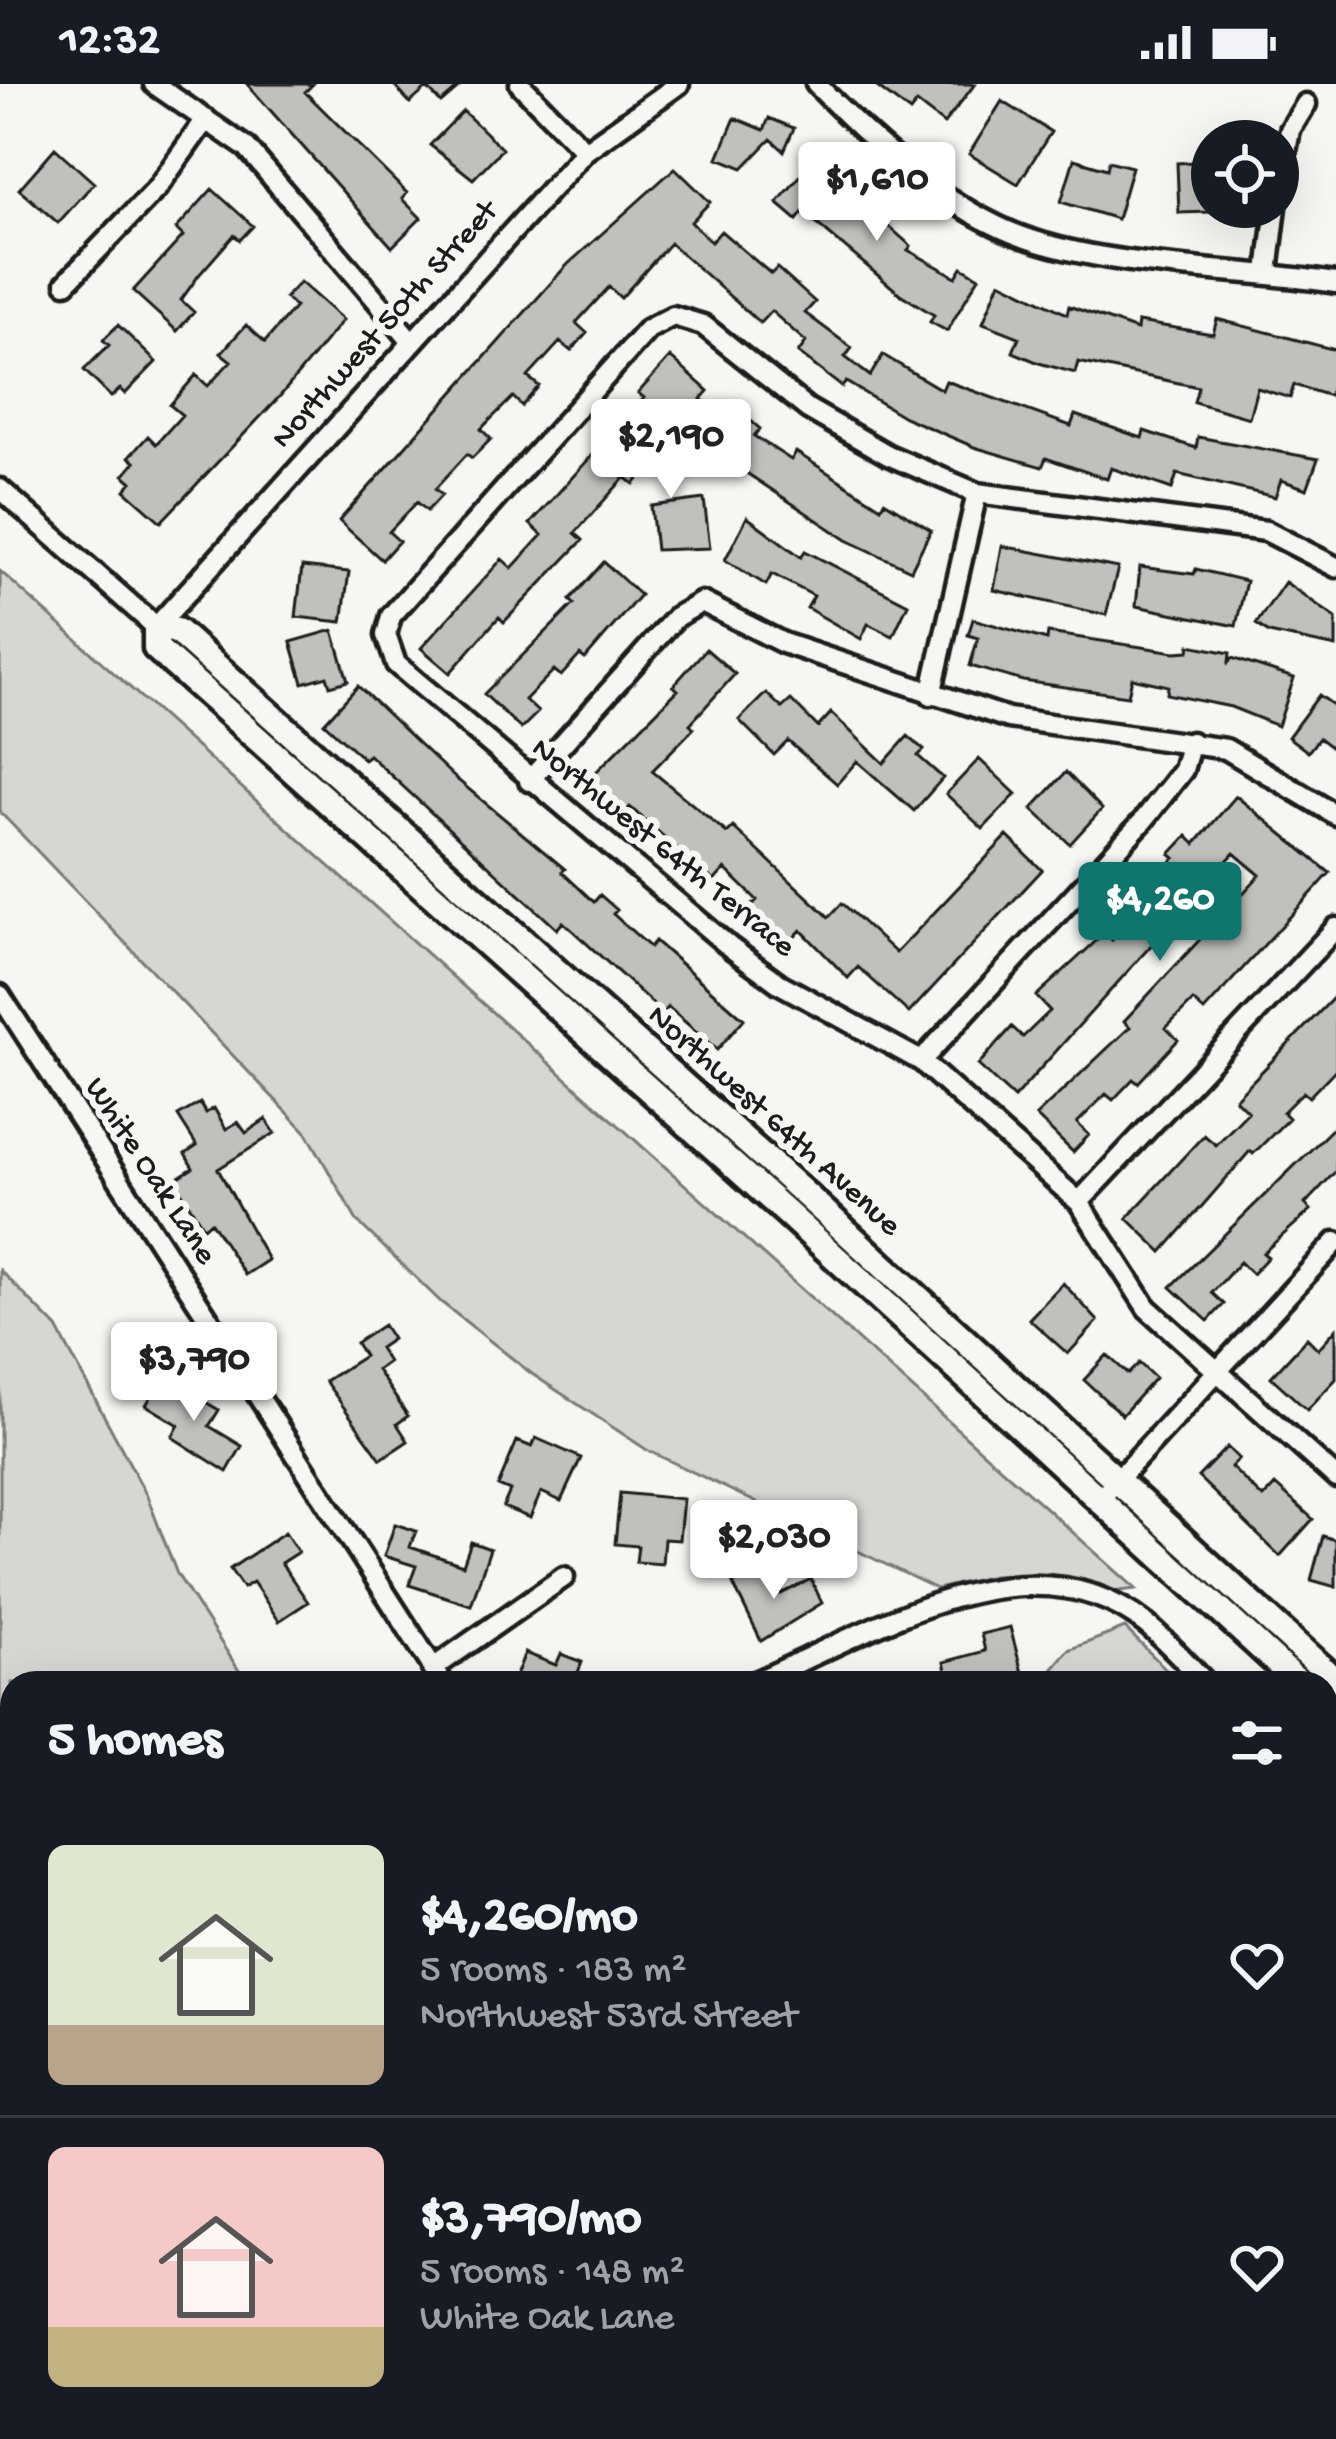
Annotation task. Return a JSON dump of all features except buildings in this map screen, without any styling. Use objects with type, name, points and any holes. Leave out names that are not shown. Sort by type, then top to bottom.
[{"type":"street","points":[[154,84],[270,172],[412,341]]},
{"type":"street","points":[[520,84],[585,151]]},
{"type":"street","name":"Northwest 50th Street","points":[[156,627],[585,151],[679,84]]},
{"type":"street","points":[[816,84],[929,186],[997,226],[1071,251],[1336,283]]},
{"type":"street","points":[[1296,120],[1306,104]]},
{"type":"street","points":[[66,284],[157,188],[206,119]]},
{"type":"street","points":[[1268,272],[1273,228]]},
{"type":"street","name":"Northwest 64th Terrace","points":[[976,494],[888,455],[808,409],[703,325],[673,316],[648,329],[391,616],[386,635],[396,664],[529,781],[780,984],[920,1061],[1079,1202],[1147,1308],[1336,1478]]},
{"type":"street","name":"Northwest 64th Avenue","points":[[0,489],[156,627],[177,631],[1325,1671]]},
{"type":"street","points":[[932,695],[976,494],[1266,531],[1336,567]]},
{"type":"street","points":[[529,781],[676,617],[701,602],[782,643],[1008,718],[1191,742],[1250,760],[1336,815]]},
{"type":"street","name":"Northwest 64th Avenue","points":[[156,627],[156,648],[1286,1671]]},
{"type":"street","points":[[920,1061],[1143,821],[1183,770],[1191,742]]},
{"type":"street","points":[[1079,1202],[1336,928]]},
{"type":"street","name":"White Oak Lane","points":[[0,995],[434,1671]]},
{"type":"street","points":[[1100,1499],[1336,1242]]},
{"type":"street","points":[[443,1671],[564,1577]]},
{"type":"street","points":[[782,1671],[969,1592],[1009,1586],[1068,1589],[1105,1601],[1144,1622],[1194,1671]]},
{"type":"shaded area","points":[[0,571],[1136,1589],[1104,1593],[1053,1576],[993,1576],[937,1589],[647,1450],[532,1374],[441,1302],[357,1221],[307,1133],[0,812]]},
{"type":"shaded area","points":[[0,1270],[57,1328],[147,1496],[177,1574],[239,1671],[0,1671]]},
{"type":"shaded area","points":[[1125,1628],[1168,1671],[1050,1671],[1068,1650]]}]
